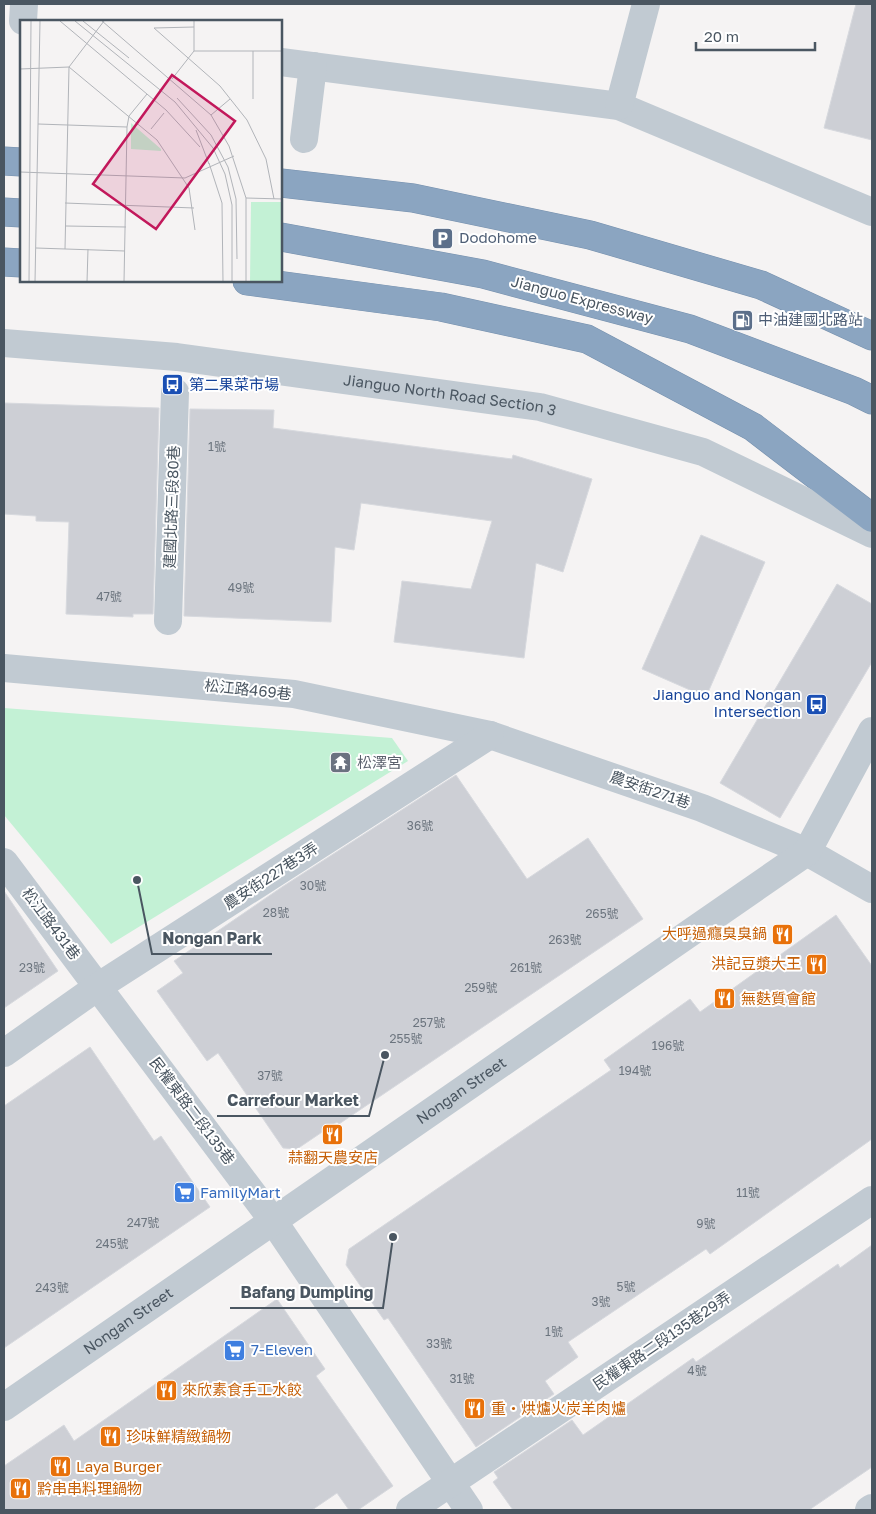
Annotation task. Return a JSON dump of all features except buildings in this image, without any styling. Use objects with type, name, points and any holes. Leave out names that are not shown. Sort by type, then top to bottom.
[{"type":"highway","points":[[4,161],[20,162]]},
{"type":"highway","points":[[282,182],[413,198],[590,235],[761,285],[872,336]]},
{"type":"highway","points":[[4,212],[20,213]]},
{"type":"highway","name":"Jianguo Expressway","points":[[282,237],[483,274],[690,329],[854,391],[872,400]]},
{"type":"highway","points":[[4,262],[20,263]]},
{"type":"highway","points":[[254,282],[441,307],[587,339],[753,427],[872,518]]},
{"type":"street","points":[[23,20],[24,4]]},
{"type":"street","points":[[620,106],[646,4]]},
{"type":"street","points":[[4,27],[20,27]]},
{"type":"street","points":[[282,62],[620,106],[872,212]]},
{"type":"street","points":[[304,139],[314,66]]},
{"type":"street","name":"Jianguo North Road Section 3","points":[[4,343],[177,357],[540,407],[703,452],[872,534]]},
{"type":"street","name":"建國北路三段80巷","points":[[168,621],[176,392]]},
{"type":"street","name":"松江路469巷","points":[[4,668],[294,694],[490,735]]},
{"type":"street","name":"Nongan Street","points":[[4,1407],[807,852],[872,731]]},
{"type":"street","name":"農安街271巷","points":[[490,735],[702,808],[807,852],[872,889]]},
{"type":"street","name":"農安街227巷3弄","points":[[4,1053],[99,986],[490,735]]},
{"type":"street","name":"松江路431巷","points":[[4,862],[99,986]]},
{"type":"street","name":"民權東路二段135巷","points":[[99,986],[274,1222],[469,1510]]},
{"type":"street","name":"民權東路二段135巷29弄","points":[[410,1510],[872,1200]]},
{"type":"green space","points":[[4,708],[392,738],[408,761],[111,944],[4,815]]},
{"type":"place","name":"Dodohome","points":[[443,238]]},
{"type":"place","name":"中油建國北路站","points":[[742,320]]},
{"type":"place","name":"第二果菜市場","points":[[173,385]]},
{"type":"place","name":"Jianguo and Nongan Intersection","points":[[817,704]]},
{"type":"place","name":"松澤宮","points":[[341,763]]},
{"type":"place","name":"Nongan Park","points":[[137,880]]},
{"type":"place","name":"大呼過癮臭臭鍋","points":[[783,934]]},
{"type":"place","name":"洪記豆漿大王","points":[[817,964]]},
{"type":"place","name":"無麩質會館","points":[[725,999]]},
{"type":"place","name":"Carrefour Market","points":[[385,1055]]},
{"type":"place","name":"蒜翻天農安店","points":[[333,1135]]},
{"type":"place","name":"FamilyMart","points":[[184,1193]]},
{"type":"place","name":"Bafang Dumpling","points":[[393,1237]]},
{"type":"place","name":"7-Eleven","points":[[235,1350]]},
{"type":"place","name":"來欣素食手工水餃","points":[[166,1390]]},
{"type":"place","name":"重‧烘爐火炭羊肉爐","points":[[475,1409]]},
{"type":"place","name":"珍味鮮精緻鍋物","points":[[110,1437]]},
{"type":"place","name":"Laya Burger","points":[[60,1467]]},
{"type":"place","name":"黔串串料理鍋物","points":[[21,1489]]}]
